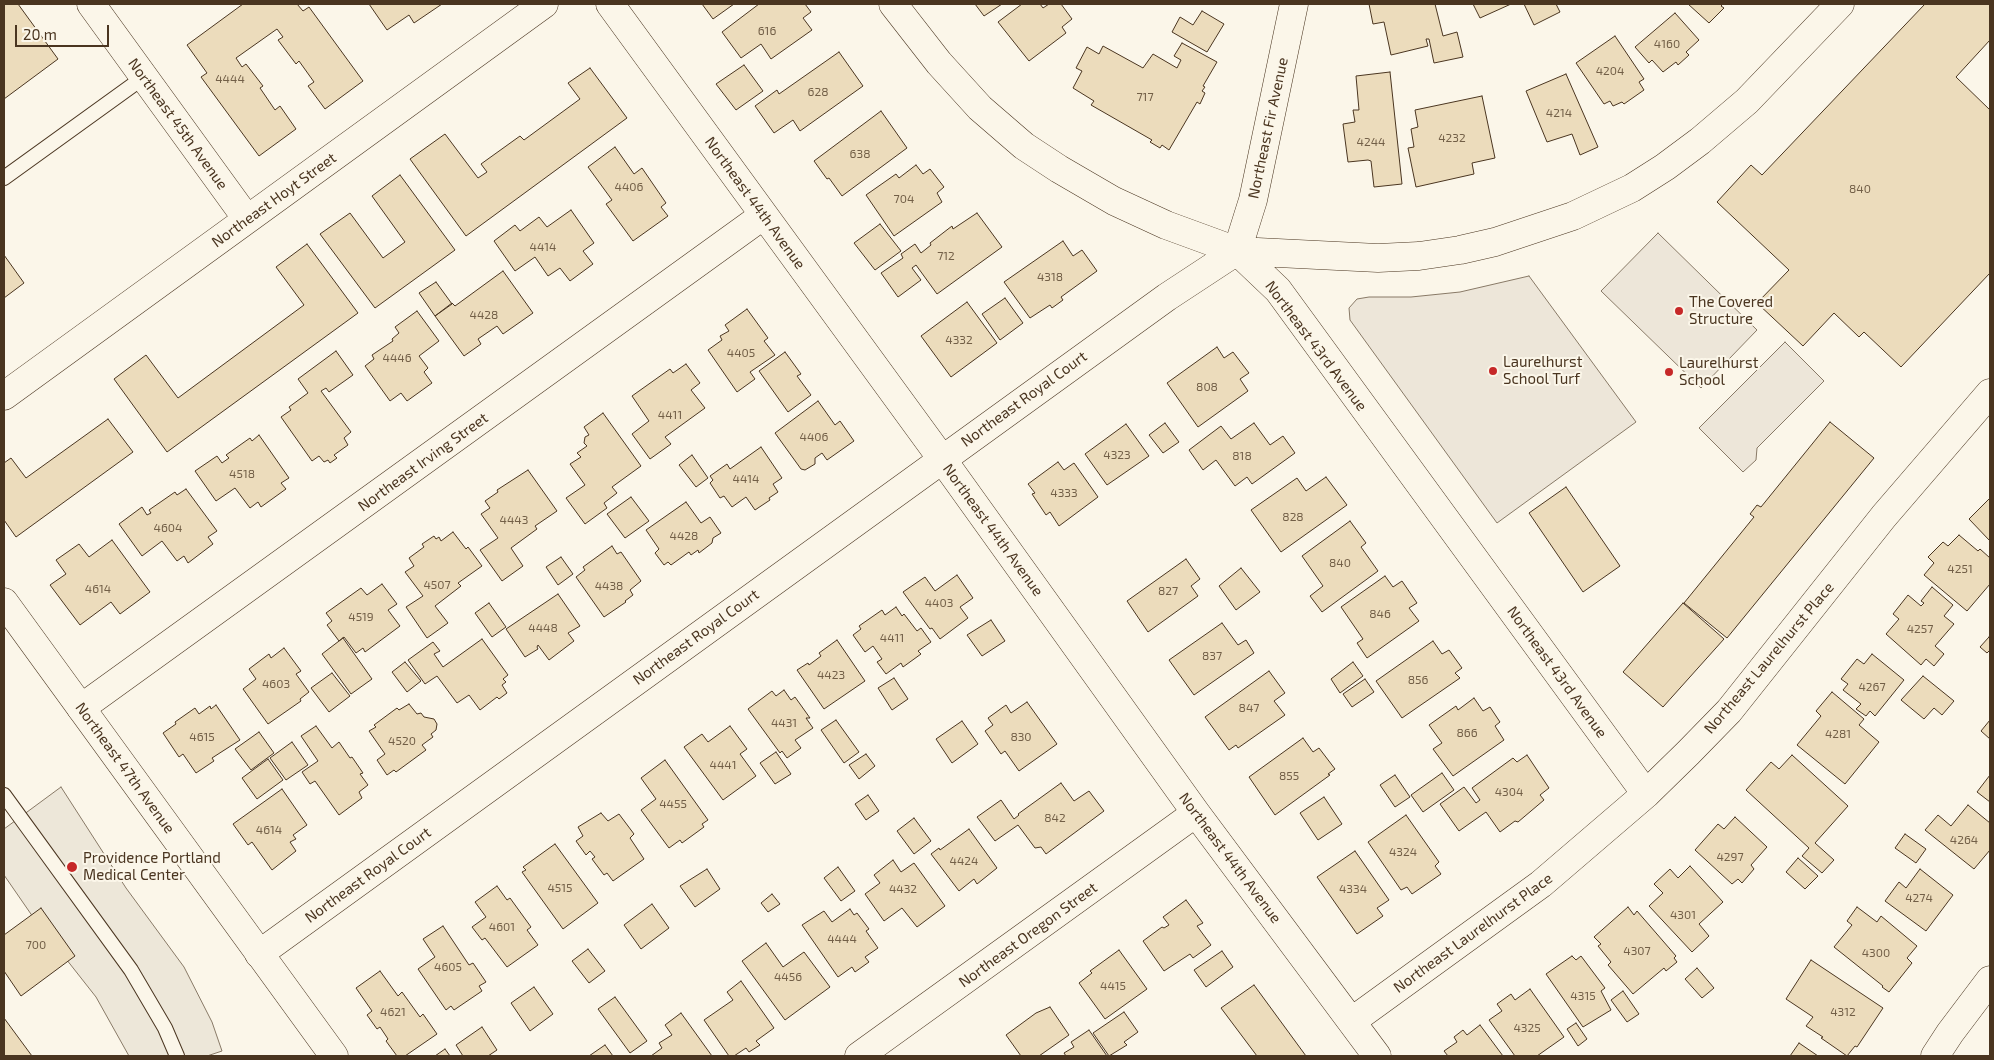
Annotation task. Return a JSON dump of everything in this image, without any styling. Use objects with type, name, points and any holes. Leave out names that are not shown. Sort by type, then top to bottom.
[{"type":"street","name":"Northeast 45th Avenue","points":[[92,4],[247,219]]},
{"type":"street","name":"Northeast Hoyt Street","points":[[4,396],[544,4]]},
{"type":"street","name":"Northeast 44th Avenue","points":[[610,4],[942,459],[1196,813],[1377,1056]]},
{"type":"street","name":"Northeast 43rd Avenue","points":[[893,4],[944,69],[980,108],[1024,146],[1059,170],[1114,201],[1166,225],[1237,251],[1278,290],[1646,794]]},
{"type":"street","name":"Northeast Fir Avenue","points":[[1237,251],[1253,200],[1294,4]]},
{"type":"street","points":[[1237,251],[1378,258],[1419,256],[1460,250],[1495,242],[1572,216],[1632,188],[1700,141],[1747,101],[1840,4]]},
{"type":"street","name":"Northeast Irving Street","points":[[81,708],[764,215]]},
{"type":"street","name":"Northeast Royal Court","points":[[259,954],[1167,297],[1237,251]]},
{"type":"street","name":"Northeast Laurelhurst Place","points":[[1352,1021],[1541,884],[1646,794],[1729,711],[1884,516],[1990,393]]},
{"type":"street","name":"Northeast 47th Avenue","points":[[4,602],[334,1056]]},
{"type":"street","name":"Northeast Oregon Street","points":[[860,1056],[1196,813]]},
{"type":"street","points":[[1935,1056],[1990,980]]},
{"type":"lane","points":[[4,178],[144,77]]},
{"type":"lane","points":[[4,795],[130,970],[161,1021],[177,1056]]},
{"type":"shaded area","name":"The Covered Structure","points":[[1658,233],[1757,330],[1701,388],[1601,291]]},
{"type":"shaded area","name":"Laurelhurst School Turf","points":[[1529,276],[1636,422],[1497,523],[1350,320],[1349,308],[1357,299],[1369,297],[1411,297],[1460,292]]},
{"type":"shaded area","points":[[1785,342],[1824,381],[1757,448],[1756,460],[1743,472],[1699,428]]},
{"type":"shaded area","points":[[61,787],[126,888],[184,967],[212,1022],[222,1051],[207,1056],[129,1056],[96,997],[33,917],[4,875],[4,829]]},
{"type":"building","points":[[4,4],[18,4],[58,59],[4,99]]},
{"type":"building","points":[[243,4],[297,4],[303,11],[309,7],[363,81],[325,109],[308,86],[314,82],[299,61],[296,64],[278,40],[283,37],[277,29],[236,58],[242,67],[246,64],[263,86],[260,88],[275,110],[280,106],[296,129],[259,156],[201,77],[207,73],[187,45]]},
{"type":"building","points":[[369,4],[442,4],[414,23],[409,15],[387,30]]},
{"type":"building","points":[[702,4],[734,4],[713,19]]},
{"type":"building","points":[[759,4],[805,4],[811,12],[803,18],[812,30],[771,59],[761,44],[741,58],[722,32]]},
{"type":"building","points":[[975,4],[1002,4],[984,16]]},
{"type":"building","points":[[1022,4],[1040,4],[1043,8],[1049,4],[1061,4],[1072,19],[1062,27],[1066,33],[1029,61],[998,22]]},
{"type":"building","points":[[1369,4],[1435,4],[1443,36],[1457,32],[1463,57],[1434,63],[1429,39],[1426,39],[1428,46],[1391,55],[1384,22],[1373,24]]},
{"type":"building","points":[[1473,4],[1511,4],[1480,18]]},
{"type":"building","points":[[1524,4],[1556,4],[1560,12],[1534,25]]},
{"type":"building","points":[[1688,4],[1723,4],[1721,6],[1724,8],[1709,23]]},
{"type":"building","points":[[1925,4],[1990,4],[1990,40],[1956,77],[1990,110],[1990,273],[1901,367],[1864,332],[1859,337],[1834,313],[1803,346],[1757,303],[1789,270],[1717,202],[1751,165],[1762,175]]},
{"type":"building","points":[[1202,11],[1224,24],[1207,52],[1172,32],[1180,17],[1193,25]]},
{"type":"building","points":[[1675,13],[1699,40],[1686,52],[1689,55],[1678,65],[1676,62],[1663,72],[1652,60],[1649,63],[1635,47]]},
{"type":"building","points":[[1615,36],[1644,79],[1639,82],[1644,90],[1624,104],[1622,102],[1613,106],[1610,101],[1604,104],[1576,63]]},
{"type":"building","points":[[1182,43],[1217,62],[1203,86],[1205,87],[1202,91],[1205,93],[1200,104],[1197,102],[1169,150],[1162,145],[1160,148],[1150,142],[1152,140],[1091,105],[1094,101],[1073,88],[1082,71],[1076,68],[1087,47],[1099,54],[1103,46],[1143,68],[1153,54],[1177,68],[1181,60],[1174,56]]},
{"type":"building","points":[[839,52],[863,86],[800,131],[793,120],[774,133],[755,106],[777,90],[779,94]]},
{"type":"building","points":[[744,65],[763,91],[736,110],[716,84]]},
{"type":"building","points":[[590,68],[627,118],[466,236],[410,159],[445,134],[478,178],[487,172],[481,164],[520,136],[524,140],[580,99],[568,83]]},
{"type":"building","points":[[1390,72],[1402,184],[1374,187],[1371,161],[1348,162],[1343,124],[1355,122],[1353,110],[1359,110],[1356,76]]},
{"type":"building","points":[[1566,74],[1598,147],[1580,155],[1572,134],[1547,142],[1526,91]]},
{"type":"building","points":[[1482,96],[1495,158],[1472,163],[1474,174],[1416,187],[1408,148],[1414,147],[1411,129],[1418,127],[1415,110]]},
{"type":"building","points":[[881,111],[907,148],[842,196],[814,161]]},
{"type":"building","points":[[615,147],[634,174],[642,168],[666,203],[661,207],[668,216],[633,241],[606,204],[612,200],[588,167]]},
{"type":"building","points":[[916,165],[923,174],[930,169],[944,187],[937,193],[942,202],[894,236],[866,195],[896,174],[899,178]]},
{"type":"building","points":[[400,175],[455,250],[375,308],[320,234],[350,213],[383,258],[405,242],[372,196]]},
{"type":"building","points":[[571,210],[594,243],[583,251],[593,264],[570,281],[560,268],[548,276],[535,257],[515,271],[494,241],[515,225],[520,231],[539,217],[547,227]]},
{"type":"building","points":[[977,213],[1002,247],[937,294],[916,265],[912,268],[921,280],[898,297],[881,273],[903,258],[901,254],[915,244],[921,253],[931,245],[930,243],[952,226],[953,229]]},
{"type":"building","points":[[880,224],[901,251],[875,270],[854,243]]},
{"type":"building","points":[[1063,241],[1073,256],[1082,250],[1097,271],[1061,297],[1063,300],[1052,308],[1050,305],[1030,318],[1004,282]]},
{"type":"building","points":[[307,244],[358,313],[167,452],[114,379],[146,355],[178,398],[304,305],[276,267]]},
{"type":"building","points":[[4,255],[24,283],[4,298]]},
{"type":"building","points":[[503,271],[533,313],[503,334],[497,326],[478,339],[481,344],[464,356],[435,316],[452,303],[455,306]]},
{"type":"building","points":[[436,282],[452,304],[435,316],[419,293]]},
{"type":"building","points":[[1005,298],[1023,323],[1000,340],[982,314]]},
{"type":"building","points":[[967,302],[997,343],[951,377],[921,336]]},
{"type":"building","points":[[747,309],[768,338],[764,341],[775,355],[750,372],[755,379],[737,392],[708,350],[722,340],[720,336],[729,331],[725,325]]},
{"type":"building","points":[[417,311],[439,341],[419,356],[428,368],[424,372],[432,383],[407,401],[401,393],[390,401],[365,366],[374,359],[372,355],[393,341],[392,339],[399,333],[395,327]]},
{"type":"building","points":[[1217,347],[1224,358],[1233,352],[1249,373],[1240,379],[1248,391],[1198,427],[1167,383]]},
{"type":"building","points":[[336,351],[353,375],[329,392],[326,388],[321,391],[351,432],[344,438],[348,445],[334,455],[337,458],[330,463],[328,460],[324,462],[319,456],[312,461],[281,417],[291,410],[289,407],[308,393],[298,379]]},
{"type":"building","points":[[785,352],[801,374],[797,376],[811,395],[788,412],[759,371]]},
{"type":"building","points":[[686,364],[700,383],[691,390],[705,408],[665,437],[671,444],[650,459],[632,434],[649,421],[632,396],[670,369],[673,373]]},
{"type":"building","points":[[818,401],[835,425],[840,421],[854,441],[827,460],[822,453],[815,458],[815,464],[805,470],[801,469],[775,433]]},
{"type":"building","points":[[603,413],[641,466],[612,487],[617,493],[604,503],[607,508],[585,524],[566,498],[585,485],[570,464],[581,457],[577,453],[587,446],[584,443],[585,437],[589,435],[584,427]]},
{"type":"building","points":[[108,419],[133,452],[16,537],[4,520],[4,463],[11,458],[26,478]]},
{"type":"building","points":[[1830,422],[1874,458],[1727,638],[1684,603],[1754,517],[1750,514],[1757,505],[1761,507]]},
{"type":"building","points":[[1165,423],[1179,442],[1163,453],[1149,435]]},
{"type":"building","points":[[1254,423],[1270,445],[1283,436],[1295,453],[1252,484],[1247,477],[1235,486],[1216,460],[1203,470],[1189,450],[1221,426],[1231,439]]},
{"type":"building","points":[[1126,424],[1149,456],[1107,485],[1085,454]]},
{"type":"building","points":[[259,435],[289,478],[281,483],[286,489],[261,507],[258,502],[250,508],[235,488],[216,501],[195,471],[217,456],[222,463],[229,458],[226,455],[250,438],[252,441]]},
{"type":"building","points":[[761,447],[782,478],[773,484],[778,492],[755,510],[746,497],[732,507],[724,496],[720,498],[710,483],[713,480],[710,476],[727,464],[730,469]]},
{"type":"building","points":[[692,455],[708,478],[696,487],[679,465]]},
{"type":"building","points":[[1058,462],[1064,470],[1074,463],[1098,497],[1059,526],[1050,512],[1046,515],[1032,494],[1035,493],[1028,484]]},
{"type":"building","points":[[528,470],[557,511],[535,526],[537,529],[511,548],[523,566],[502,581],[480,550],[498,538],[481,514],[490,508],[485,501],[498,492],[497,490]]},
{"type":"building","points":[[1326,477],[1347,505],[1281,552],[1251,510],[1297,478],[1306,491]]},
{"type":"building","points":[[1566,487],[1620,566],[1583,592],[1529,513]]},
{"type":"building","points":[[186,489],[217,531],[208,537],[213,544],[188,563],[184,556],[177,561],[162,541],[142,556],[119,524],[142,507],[147,515],[151,513],[149,510],[175,492],[177,495]]},
{"type":"building","points":[[631,497],[649,521],[625,538],[607,514]]},
{"type":"building","points":[[1990,498],[1990,541],[1969,519]]},
{"type":"building","points":[[686,502],[701,523],[710,517],[721,533],[713,538],[712,543],[699,553],[698,550],[691,555],[689,552],[671,565],[668,562],[664,565],[655,553],[659,549],[646,530]]},
{"type":"building","points":[[1350,521],[1366,543],[1361,547],[1378,571],[1322,612],[1310,596],[1323,586],[1302,556]]},
{"type":"building","points":[[453,532],[466,549],[468,547],[482,566],[458,583],[461,586],[435,606],[448,623],[427,638],[406,607],[423,596],[405,572],[414,566],[409,558],[424,547],[422,544],[434,536],[436,539],[439,537],[441,541]]},
{"type":"building","points":[[1959,535],[1978,551],[1980,549],[1990,558],[1990,584],[1967,611],[1924,575],[1934,563],[1928,557],[1943,542],[1948,546]]},
{"type":"building","points":[[112,540],[150,592],[120,614],[111,602],[80,625],[50,585],[66,574],[56,560],[79,544],[89,557]]},
{"type":"building","points":[[612,546],[617,554],[621,552],[641,581],[630,590],[633,595],[626,602],[604,617],[576,577],[585,570],[583,567]]},
{"type":"building","points":[[561,557],[573,574],[558,585],[546,567]]},
{"type":"building","points":[[1186,559],[1200,579],[1191,586],[1198,596],[1148,632],[1127,601]]},
{"type":"building","points":[[1241,568],[1260,592],[1236,610],[1219,586]]},
{"type":"building","points":[[957,575],[973,598],[960,607],[968,618],[940,639],[932,628],[930,629],[903,592],[925,577],[935,591]]},
{"type":"building","points":[[1385,576],[1393,587],[1402,581],[1417,603],[1409,608],[1419,621],[1367,658],[1357,643],[1363,639],[1341,607]]},
{"type":"building","points":[[382,584],[397,604],[388,610],[400,626],[365,652],[363,648],[356,653],[344,637],[339,641],[327,625],[332,621],[326,613],[361,588],[367,595]]},
{"type":"building","points":[[1932,587],[1953,605],[1944,616],[1954,624],[1935,646],[1944,654],[1934,666],[1926,659],[1921,665],[1886,634],[1899,619],[1893,614],[1908,595],[1921,606],[1924,603],[1921,601]]},
{"type":"building","points":[[558,594],[580,626],[568,633],[574,641],[549,660],[538,645],[538,649],[525,657],[506,629]]},
{"type":"building","points":[[489,603],[506,627],[492,637],[475,613]]},
{"type":"building","points":[[1683,603],[1724,639],[1663,707],[1623,672]]},
{"type":"building","points":[[896,607],[917,631],[921,628],[931,642],[918,651],[921,654],[903,667],[901,663],[886,674],[877,662],[882,659],[873,646],[865,652],[853,635],[861,629],[859,626],[882,610],[885,615]]},
{"type":"building","points":[[991,620],[1005,641],[982,656],[967,635]]},
{"type":"building","points":[[1222,623],[1238,645],[1246,640],[1254,653],[1194,695],[1169,660]]},
{"type":"building","points":[[1989,637],[1990,650],[1987,653],[1980,647]]},
{"type":"building","points":[[343,638],[372,679],[351,694],[322,654]]},
{"type":"building","points":[[482,639],[508,675],[503,679],[506,682],[502,685],[507,693],[499,699],[497,697],[480,710],[469,695],[457,703],[437,676],[425,684],[408,660],[433,642],[440,651],[434,654],[443,667]]},
{"type":"building","points":[[837,640],[865,681],[824,709],[797,670],[808,663],[809,665],[821,656],[819,653]]},
{"type":"building","points":[[1433,641],[1442,654],[1449,650],[1462,668],[1455,673],[1460,678],[1402,718],[1376,681]]},
{"type":"building","points":[[284,648],[301,671],[296,674],[309,692],[300,699],[301,701],[268,724],[243,689],[256,679],[249,669],[269,654],[271,658]]},
{"type":"building","points":[[1872,654],[1904,680],[1875,716],[1870,711],[1866,716],[1856,709],[1861,704],[1843,690],[1848,684],[1841,679],[1857,659],[1864,664]]},
{"type":"building","points":[[405,662],[421,681],[407,692],[392,672]]},
{"type":"building","points":[[1353,662],[1363,676],[1340,693],[1331,679]]},
{"type":"building","points":[[1269,671],[1285,693],[1274,701],[1285,715],[1238,748],[1236,745],[1229,750],[1205,717]]},
{"type":"building","points":[[332,673],[350,696],[329,712],[311,688]]},
{"type":"building","points":[[1923,676],[1954,701],[1942,715],[1934,708],[1924,719],[1901,700]]},
{"type":"building","points":[[894,678],[908,699],[892,710],[878,688]]},
{"type":"building","points":[[1365,679],[1374,692],[1352,707],[1343,694]]},
{"type":"building","points":[[784,690],[791,700],[795,697],[810,718],[806,718],[813,728],[795,740],[801,748],[787,758],[782,751],[780,753],[748,709],[772,691],[776,696]]},
{"type":"building","points":[[1832,692],[1864,719],[1859,725],[1879,742],[1845,784],[1797,745],[1821,716],[1816,711]]},
{"type":"building","points":[[1474,698],[1483,711],[1490,707],[1500,722],[1495,726],[1504,740],[1453,776],[1433,749],[1442,743],[1429,725],[1456,706],[1458,710]]},
{"type":"building","points":[[1027,702],[1057,744],[1019,771],[1005,751],[1001,754],[985,731],[993,725],[988,718],[1006,705],[1011,713]]},
{"type":"building","points":[[409,704],[417,714],[421,713],[424,717],[434,719],[437,724],[436,730],[431,734],[433,737],[422,745],[426,750],[396,772],[394,770],[387,775],[377,760],[385,754],[369,731],[397,708],[399,710]]},
{"type":"building","points":[[216,705],[240,740],[212,758],[214,761],[196,773],[183,754],[179,757],[163,733],[195,708],[199,714],[210,706],[211,709]]},
{"type":"building","points":[[836,720],[859,752],[844,763],[821,730]]},
{"type":"building","points":[[1990,720],[1990,739],[1981,731]]},
{"type":"building","points":[[962,721],[978,744],[952,763],[936,739]]},
{"type":"building","points":[[316,726],[332,748],[339,742],[363,773],[360,774],[368,785],[359,792],[362,798],[339,815],[315,781],[310,784],[302,772],[318,761],[301,736]]},
{"type":"building","points":[[730,726],[747,749],[740,754],[756,776],[723,800],[684,747],[702,734],[708,742]]},
{"type":"building","points":[[259,732],[274,753],[251,770],[235,749]]},
{"type":"building","points":[[1303,738],[1313,752],[1319,748],[1335,769],[1328,774],[1330,775],[1275,815],[1249,777]]},
{"type":"building","points":[[292,742],[308,765],[286,780],[270,758]]},
{"type":"building","points":[[776,752],[791,774],[775,784],[760,763]]},
{"type":"building","points":[[866,754],[875,766],[859,779],[849,765]]},
{"type":"building","points":[[1527,755],[1549,788],[1540,795],[1544,800],[1518,822],[1515,821],[1500,832],[1486,812],[1459,831],[1440,804],[1464,787],[1476,803],[1480,800],[1472,788],[1513,758],[1517,762]]},
{"type":"building","points":[[1792,755],[1848,806],[1815,843],[1834,860],[1822,873],[1802,856],[1809,848],[1746,790],[1771,762],[1779,769]]},
{"type":"building","points":[[268,759],[283,780],[257,799],[242,778]]},
{"type":"building","points":[[665,760],[708,820],[702,824],[704,827],[682,843],[680,840],[669,848],[641,810],[656,799],[641,778]]},
{"type":"building","points":[[1442,773],[1454,790],[1423,812],[1411,795]]},
{"type":"building","points":[[1395,775],[1410,797],[1395,807],[1380,785]]},
{"type":"building","points":[[1990,775],[1990,802],[1977,792]]},
{"type":"building","points":[[1061,783],[1074,801],[1089,791],[1104,811],[1046,854],[1041,847],[1035,848],[1018,825],[995,841],[977,817],[1001,800],[1014,819],[1018,814]]},
{"type":"building","points":[[282,789],[307,825],[293,835],[296,839],[290,842],[296,851],[272,870],[252,842],[248,845],[233,824]]},
{"type":"building","points":[[868,795],[879,811],[866,820],[855,804]]},
{"type":"building","points":[[1324,797],[1342,824],[1318,840],[1300,813]]},
{"type":"building","points":[[1968,805],[1990,823],[1990,850],[1974,869],[1925,830],[1938,815],[1951,826]]},
{"type":"building","points":[[601,813],[608,821],[619,814],[634,834],[630,838],[644,859],[613,881],[607,873],[604,875],[592,859],[595,857],[590,851],[586,855],[576,841],[583,836],[578,827]]},
{"type":"building","points":[[1406,815],[1439,862],[1435,866],[1441,874],[1412,894],[1407,887],[1401,890],[1368,842]]},
{"type":"building","points":[[1735,817],[1767,847],[1751,865],[1754,869],[1742,883],[1738,879],[1732,884],[1695,850],[1718,824],[1724,829]]},
{"type":"building","points":[[914,818],[931,841],[914,854],[897,831]]},
{"type":"building","points":[[969,829],[997,868],[977,884],[974,879],[959,891],[931,854],[939,848],[940,850]]},
{"type":"building","points":[[1905,834],[1926,849],[1916,863],[1895,848]]},
{"type":"building","points":[[555,844],[598,903],[563,929],[522,872],[526,870],[523,867]]},
{"type":"building","points":[[1355,851],[1389,900],[1377,908],[1383,916],[1357,934],[1317,877]]},
{"type":"building","points":[[1798,858],[1818,876],[1805,889],[1786,872]]},
{"type":"building","points":[[893,860],[901,872],[914,863],[945,906],[917,927],[902,908],[884,921],[865,894],[880,883],[874,875]]},
{"type":"building","points":[[1690,866],[1723,902],[1699,924],[1709,936],[1692,952],[1649,906],[1663,893],[1654,884],[1670,869],[1678,878]]},
{"type":"building","points":[[838,867],[855,891],[841,901],[824,878]]},
{"type":"building","points":[[707,869],[720,889],[695,907],[680,886]]},
{"type":"building","points":[[1920,869],[1953,895],[1926,931],[1885,901],[1899,882],[1906,888]]},
{"type":"building","points":[[497,886],[507,900],[510,898],[531,927],[527,930],[538,945],[507,967],[485,938],[482,940],[472,927],[486,917],[475,902]]},
{"type":"building","points":[[772,894],[780,904],[768,912],[761,903]]},
{"type":"building","points":[[1186,900],[1203,923],[1197,926],[1211,945],[1193,958],[1190,954],[1164,971],[1143,941],[1162,927],[1164,928],[1169,925],[1163,917]]},
{"type":"building","points":[[652,904],[669,928],[641,949],[624,925]]},
{"type":"building","points":[[1628,907],[1634,915],[1637,911],[1676,956],[1674,958],[1677,962],[1666,971],[1664,968],[1633,994],[1608,965],[1611,962],[1598,946],[1601,944],[1594,937]]},
{"type":"building","points":[[1857,907],[1877,922],[1881,916],[1917,946],[1907,958],[1912,963],[1889,992],[1834,947],[1852,925],[1847,921]]},
{"type":"building","points":[[41,908],[75,956],[21,996],[4,971],[4,935]]},
{"type":"building","points":[[850,909],[854,915],[857,913],[869,929],[866,931],[878,948],[865,957],[869,962],[855,972],[852,967],[838,977],[802,925],[824,911],[832,922]]},
{"type":"building","points":[[443,926],[469,965],[473,963],[486,982],[479,986],[482,991],[454,1010],[451,1006],[446,1010],[418,969],[435,957],[423,939]]},
{"type":"building","points":[[766,943],[783,967],[804,952],[830,987],[785,1020],[742,961]]},
{"type":"building","points":[[588,949],[605,971],[589,983],[572,961]]},
{"type":"building","points":[[1119,950],[1147,989],[1105,1019],[1079,983],[1092,973],[1090,971]]},
{"type":"building","points":[[1222,951],[1233,967],[1206,987],[1194,970]]},
{"type":"building","points":[[1572,956],[1576,960],[1581,956],[1605,988],[1601,991],[1611,1010],[1583,1027],[1546,974]]},
{"type":"building","points":[[1811,960],[1883,1008],[1857,1047],[1855,1046],[1847,1056],[1806,1026],[1813,1017],[1786,999]]},
{"type":"building","points":[[1697,968],[1714,988],[1702,998],[1685,979]]},
{"type":"building","points":[[380,971],[398,996],[402,992],[420,1017],[423,1014],[437,1034],[405,1056],[397,1056],[386,1041],[388,1039],[380,1027],[377,1029],[367,1015],[372,1011],[356,988]]},
{"type":"building","points":[[741,981],[774,1028],[756,1041],[760,1045],[749,1052],[746,1048],[734,1056],[729,1056],[704,1020],[733,1000],[727,992]]},
{"type":"building","points":[[1254,985],[1306,1056],[1257,1056],[1221,1008]]},
{"type":"building","points":[[534,987],[553,1014],[530,1031],[511,1003]]},
{"type":"building","points":[[1530,989],[1564,1037],[1537,1056],[1515,1056],[1489,1020],[1502,1011],[1497,1004],[1511,994],[1515,1000]]},
{"type":"building","points":[[1623,991],[1639,1014],[1627,1022],[1611,1000]]},
{"type":"building","points":[[615,997],[647,1041],[630,1053],[598,1009]]},
{"type":"building","points":[[1050,1007],[1069,1035],[1039,1056],[1021,1056],[1006,1035],[1036,1013]]},
{"type":"building","points":[[1124,1012],[1138,1032],[1124,1042],[1127,1045],[1109,1056],[1093,1033]]},
{"type":"building","points":[[681,1013],[712,1056],[651,1056],[662,1048],[659,1043],[672,1035],[665,1025]]},
{"type":"building","points":[[4,1018],[32,1056],[4,1056]]},
{"type":"building","points":[[1576,1023],[1587,1039],[1578,1046],[1567,1029]]},
{"type":"building","points":[[1480,1025],[1503,1056],[1448,1056],[1444,1051],[1457,1042],[1454,1037],[1463,1030],[1467,1035]]},
{"type":"building","points":[[482,1027],[497,1050],[488,1056],[463,1056],[456,1045]]},
{"type":"building","points":[[1089,1030],[1107,1056],[1066,1056],[1064,1053],[1074,1047],[1071,1042]]},
{"type":"building","points":[[1799,1043],[1818,1056],[1790,1056]]},
{"type":"building","points":[[605,1045],[613,1056],[589,1056]]},
{"type":"building","points":[[445,1049],[450,1056],[435,1056]]},
{"type":"place","name":"The Covered Structure","points":[[1679,311]]},
{"type":"place","name":"Laurelhurst School Turf","points":[[1493,371]]},
{"type":"place","name":"Laurelhurst School","points":[[1669,372]]},
{"type":"place","name":"Providence Portland Medical Center","points":[[72,867]]}]
